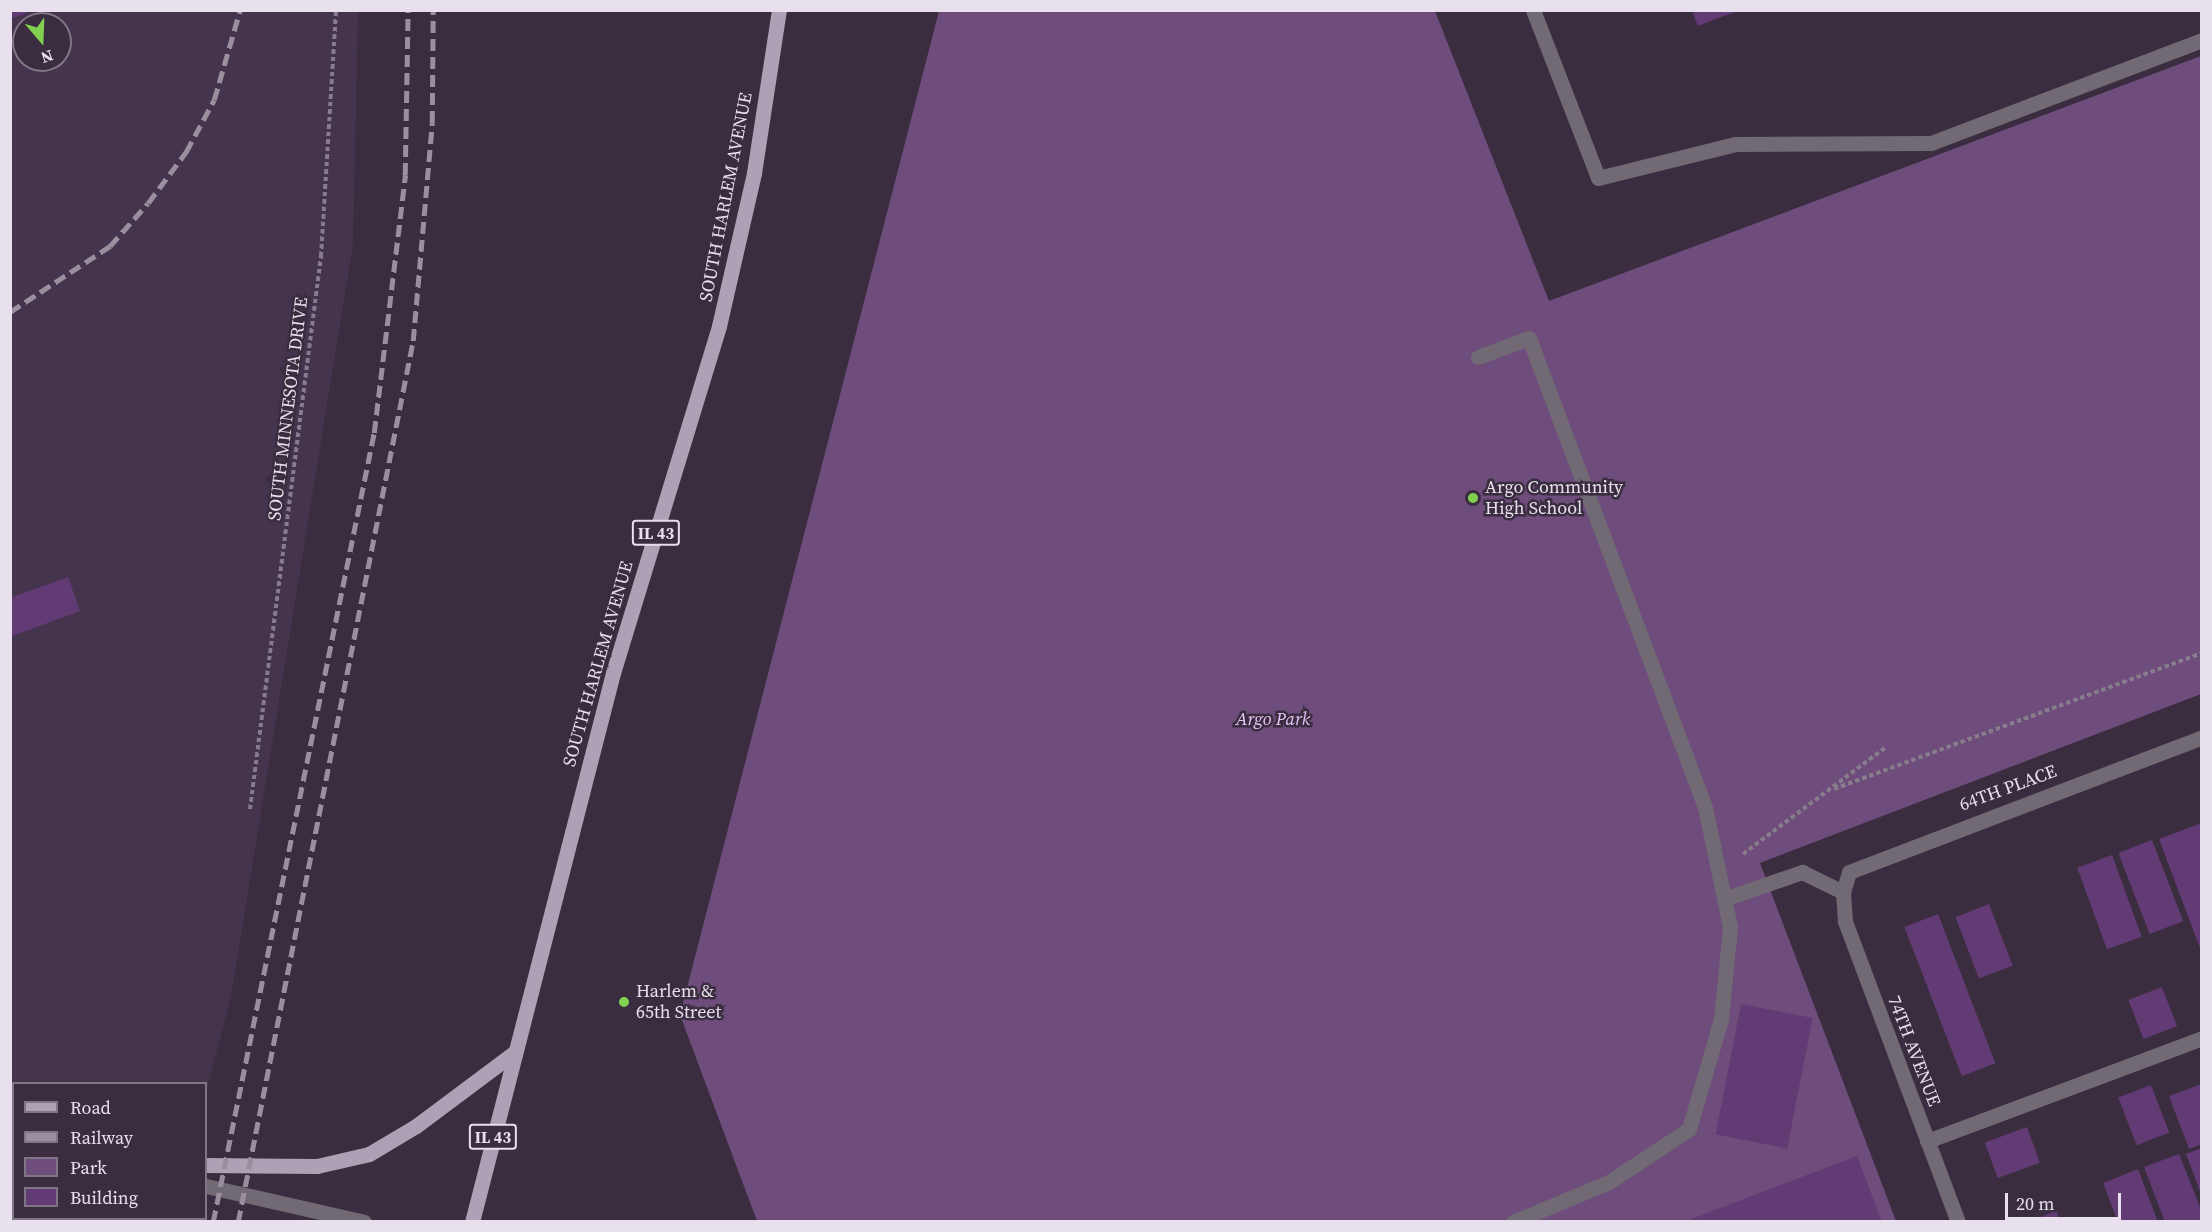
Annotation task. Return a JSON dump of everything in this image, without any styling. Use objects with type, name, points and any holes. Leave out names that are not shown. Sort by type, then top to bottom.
[{"type":"main road","name":"SOUTH HARLEM AVENUE","points":[[471,1221],[613,673],[719,326],[754,172],[779,10]]},
{"type":"main road","points":[[207,1165],[317,1166],[369,1154],[416,1126],[515,1052]]},
{"type":"street","points":[[1533,10],[1598,178],[1735,144],[1931,143],[2202,40]]},
{"type":"street","points":[[1478,357],[1528,338],[1705,807],[1730,927],[1721,1020],[1689,1129],[1609,1182],[1513,1221]]},
{"type":"street","name":"64TH PLACE","points":[[1843,892],[1849,872],[1864,862],[2202,737]]},
{"type":"street","points":[[1724,899],[1802,872],[1843,892]]},
{"type":"street","name":"74TH AVENUE","points":[[1843,892],[1845,921],[1958,1221]]},
{"type":"street","points":[[1927,1141],[2202,1038]]},
{"type":"street","points":[[207,1186],[364,1221]]},
{"type":"path","name":"SOUTH MINNESOTA DRIVE","points":[[250,809],[321,256],[336,10]]},
{"type":"path","points":[[1834,789],[2202,652]]},
{"type":"path","points":[[1716,863],[1752,850],[1886,747]]},
{"type":"shaded area","points":[[10,11],[358,11],[353,244],[231,997],[207,1087],[207,1082],[12,1082],[12,1220],[172,1221],[11,1221]]},
{"type":"green space","name":"Argo Park","points":[[939,11],[1435,11],[1549,301],[2201,56],[2201,694],[1760,863],[1896,1221],[757,1221],[680,1015]]},
{"type":"building","points":[[10,10],[32,10],[12,12],[10,19]]},
{"type":"building","points":[[1692,10],[1737,10],[1737,11],[1698,26]]},
{"type":"building","points":[[68,577],[80,611],[10,637],[10,598]]},
{"type":"building","points":[[2202,823],[2202,951],[2201,951],[2159,839]]},
{"type":"building","points":[[2152,840],[2183,921],[2150,934],[2118,853]]},
{"type":"building","points":[[2112,855],[2142,937],[2107,949],[2077,868]]},
{"type":"building","points":[[1989,904],[2013,966],[1979,979],[1955,917]]},
{"type":"building","points":[[1938,914],[1995,1063],[1962,1076],[1904,927]]},
{"type":"building","points":[[2162,987],[2177,1026],[2143,1039],[2128,1000]]},
{"type":"building","points":[[1741,1004],[1813,1018],[1787,1148],[1716,1135]]},
{"type":"building","points":[[2202,1084],[2202,1144],[2189,1149],[2169,1096]]},
{"type":"building","points":[[2151,1085],[2169,1133],[2137,1145],[2118,1098]]},
{"type":"building","points":[[2027,1127],[2040,1163],[1998,1178],[1985,1142]]},
{"type":"building","points":[[2202,1148],[2202,1194],[2201,1194],[2186,1154]]},
{"type":"building","points":[[2179,1154],[2202,1212],[2202,1222],[2165,1222],[2144,1167]]},
{"type":"building","points":[[1857,1156],[1882,1222],[1686,1222],[1686,1221]]},
{"type":"building","points":[[2138,1169],[2158,1222],[2118,1222],[2103,1183]]},
{"type":"building","points":[[2056,1211],[2061,1222],[2029,1222],[2029,1221]]},
{"type":"railway","points":[[10,312],[110,246],[148,203],[186,152],[214,100],[240,10]]},
{"type":"railway","points":[[213,1222],[374,433],[405,175],[408,10]]},
{"type":"railway","points":[[238,1222],[413,341],[432,123],[433,10]]},
{"type":"place","name":"Argo Community High School","points":[[1473,498]]},
{"type":"place","name":"Harlem & 65th Street","points":[[624,1002]]}]
